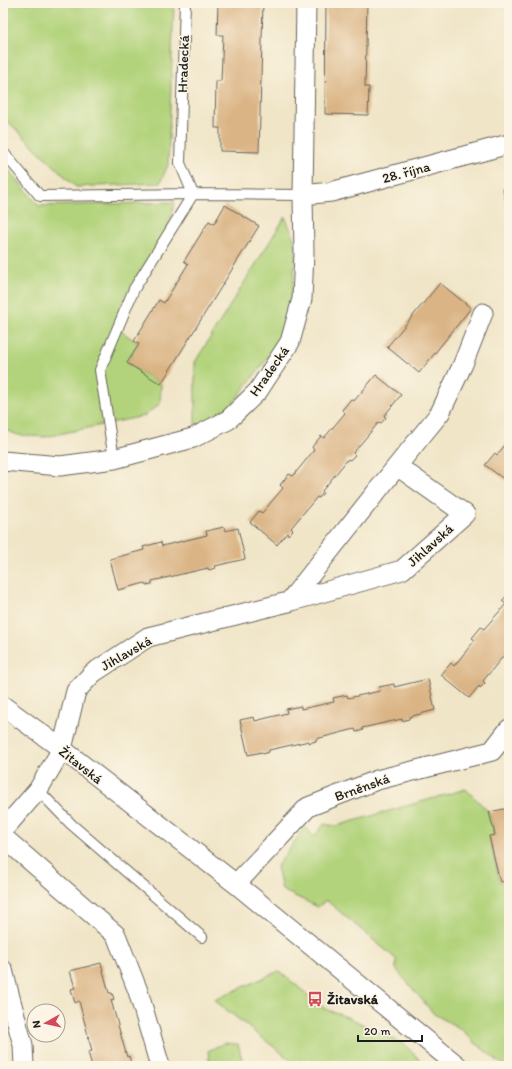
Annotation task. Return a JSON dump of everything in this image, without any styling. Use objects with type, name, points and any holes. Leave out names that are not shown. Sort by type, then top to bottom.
[{"type":"street","name":"Hradecká","points":[[3,461],[60,466],[114,459],[193,438],[228,420],[258,391],[290,342],[302,299],[304,253],[303,195],[306,3]]},
{"type":"street","name":"28. října","points":[[303,195],[331,192],[509,144]]},
{"type":"street","points":[[289,602],[440,413],[463,364],[483,313]]},
{"type":"street","name":"Jihlavská","points":[[3,830],[38,790],[62,750],[76,691],[93,673],[148,637],[289,602],[402,570],[465,514],[397,466]]},
{"type":"street","name":"Žitavská","points":[[3,706],[236,884],[458,1066]]},
{"type":"street","name":"Brněnská","points":[[236,884],[308,808],[377,780],[492,751],[509,729]]},
{"type":"street","points":[[3,837],[116,934],[138,990],[160,1066]]},
{"type":"street","points":[[3,970],[7,1005],[23,1045],[24,1066]]},
{"type":"lane","name":"Hradecká","points":[[185,3],[180,163],[193,194]]},
{"type":"lane","points":[[3,152],[40,196],[193,194],[303,195]]},
{"type":"lane","points":[[114,459],[100,370],[134,289],[193,194]]},
{"type":"lane","points":[[38,790],[71,824],[202,937]]},
{"type":"green space","points":[[6,3],[174,3],[168,165],[160,183],[76,187],[3,117],[3,43]]},
{"type":"green space","points":[[3,163],[39,206],[175,202],[165,239],[134,289],[121,331],[139,344],[127,363],[161,384],[160,404],[144,416],[45,437],[18,435],[3,429]]},
{"type":"green space","points":[[285,217],[296,247],[289,316],[273,351],[230,407],[210,422],[195,425],[195,362]]},
{"type":"green space","points":[[466,789],[489,812],[495,835],[489,837],[500,882],[506,881],[509,896],[509,1066],[504,1066],[474,1042],[461,1029],[434,1014],[396,969],[396,959],[326,900],[318,907],[282,890],[277,866],[305,827],[314,837],[324,824],[336,826]]},
{"type":"green space","points":[[279,971],[325,1009],[350,1018],[405,1045],[422,1062],[419,1066],[298,1066],[214,1000]]},
{"type":"green space","points":[[224,1043],[238,1044],[244,1066],[210,1066],[208,1051]]},
{"type":"building","points":[[218,3],[263,3],[259,152],[220,151],[220,128],[215,128],[216,81],[221,81],[223,35],[217,35]]},
{"type":"building","points":[[326,3],[367,3],[365,87],[369,87],[368,115],[325,114]]},
{"type":"building","points":[[509,187],[509,213],[508,213],[503,188]]},
{"type":"building","points":[[225,205],[259,226],[161,384],[127,363],[139,344],[134,341],[159,300],[164,303],[188,264],[184,261],[209,221],[214,224]]},
{"type":"building","points":[[440,283],[471,308],[419,373],[387,347]]},
{"type":"building","points":[[376,375],[401,395],[384,416],[386,418],[381,423],[379,422],[353,453],[355,455],[350,460],[348,459],[322,491],[323,493],[319,498],[317,497],[291,528],[293,530],[288,535],[287,533],[277,545],[250,522],[259,511],[262,513],[283,488],[280,485],[289,474],[293,476],[314,450],[312,447],[321,436],[324,438],[345,413],[342,410],[351,399],[354,401]]},
{"type":"building","points":[[509,440],[509,483],[485,465],[495,453],[497,455]]},
{"type":"building","points":[[224,527],[225,531],[238,528],[245,559],[215,566],[216,568],[209,570],[208,568],[152,581],[152,584],[146,585],[145,583],[118,590],[110,559],[144,550],[143,547],[161,542],[162,546],[207,535],[206,531]]},
{"type":"building","points":[[509,593],[509,649],[483,681],[485,683],[480,688],[479,686],[469,698],[441,675],[451,663],[454,666],[475,640],[472,638],[481,627],[484,629],[506,604],[502,601]]},
{"type":"building","points":[[428,679],[435,710],[409,717],[409,719],[402,721],[402,719],[362,728],[363,730],[356,732],[355,729],[316,739],[316,741],[309,743],[309,741],[269,750],[269,752],[263,754],[262,752],[248,755],[240,720],[254,717],[255,721],[287,713],[286,709],[301,706],[301,709],[334,702],[333,698],[347,695],[348,698],[380,691],[379,687],[394,684],[394,687]]},
{"type":"building","points":[[509,808],[508,893],[506,881],[500,882],[489,836],[495,835],[489,812]]},
{"type":"building","points":[[101,963],[109,993],[112,993],[114,999],[111,1000],[127,1057],[129,1056],[131,1063],[128,1063],[129,1066],[92,1066],[88,1052],[92,1051],[79,1001],[75,1003],[71,989],[75,988],[70,971]]},
{"type":"place","name":"Žitavská","points":[[315,999]]}]
